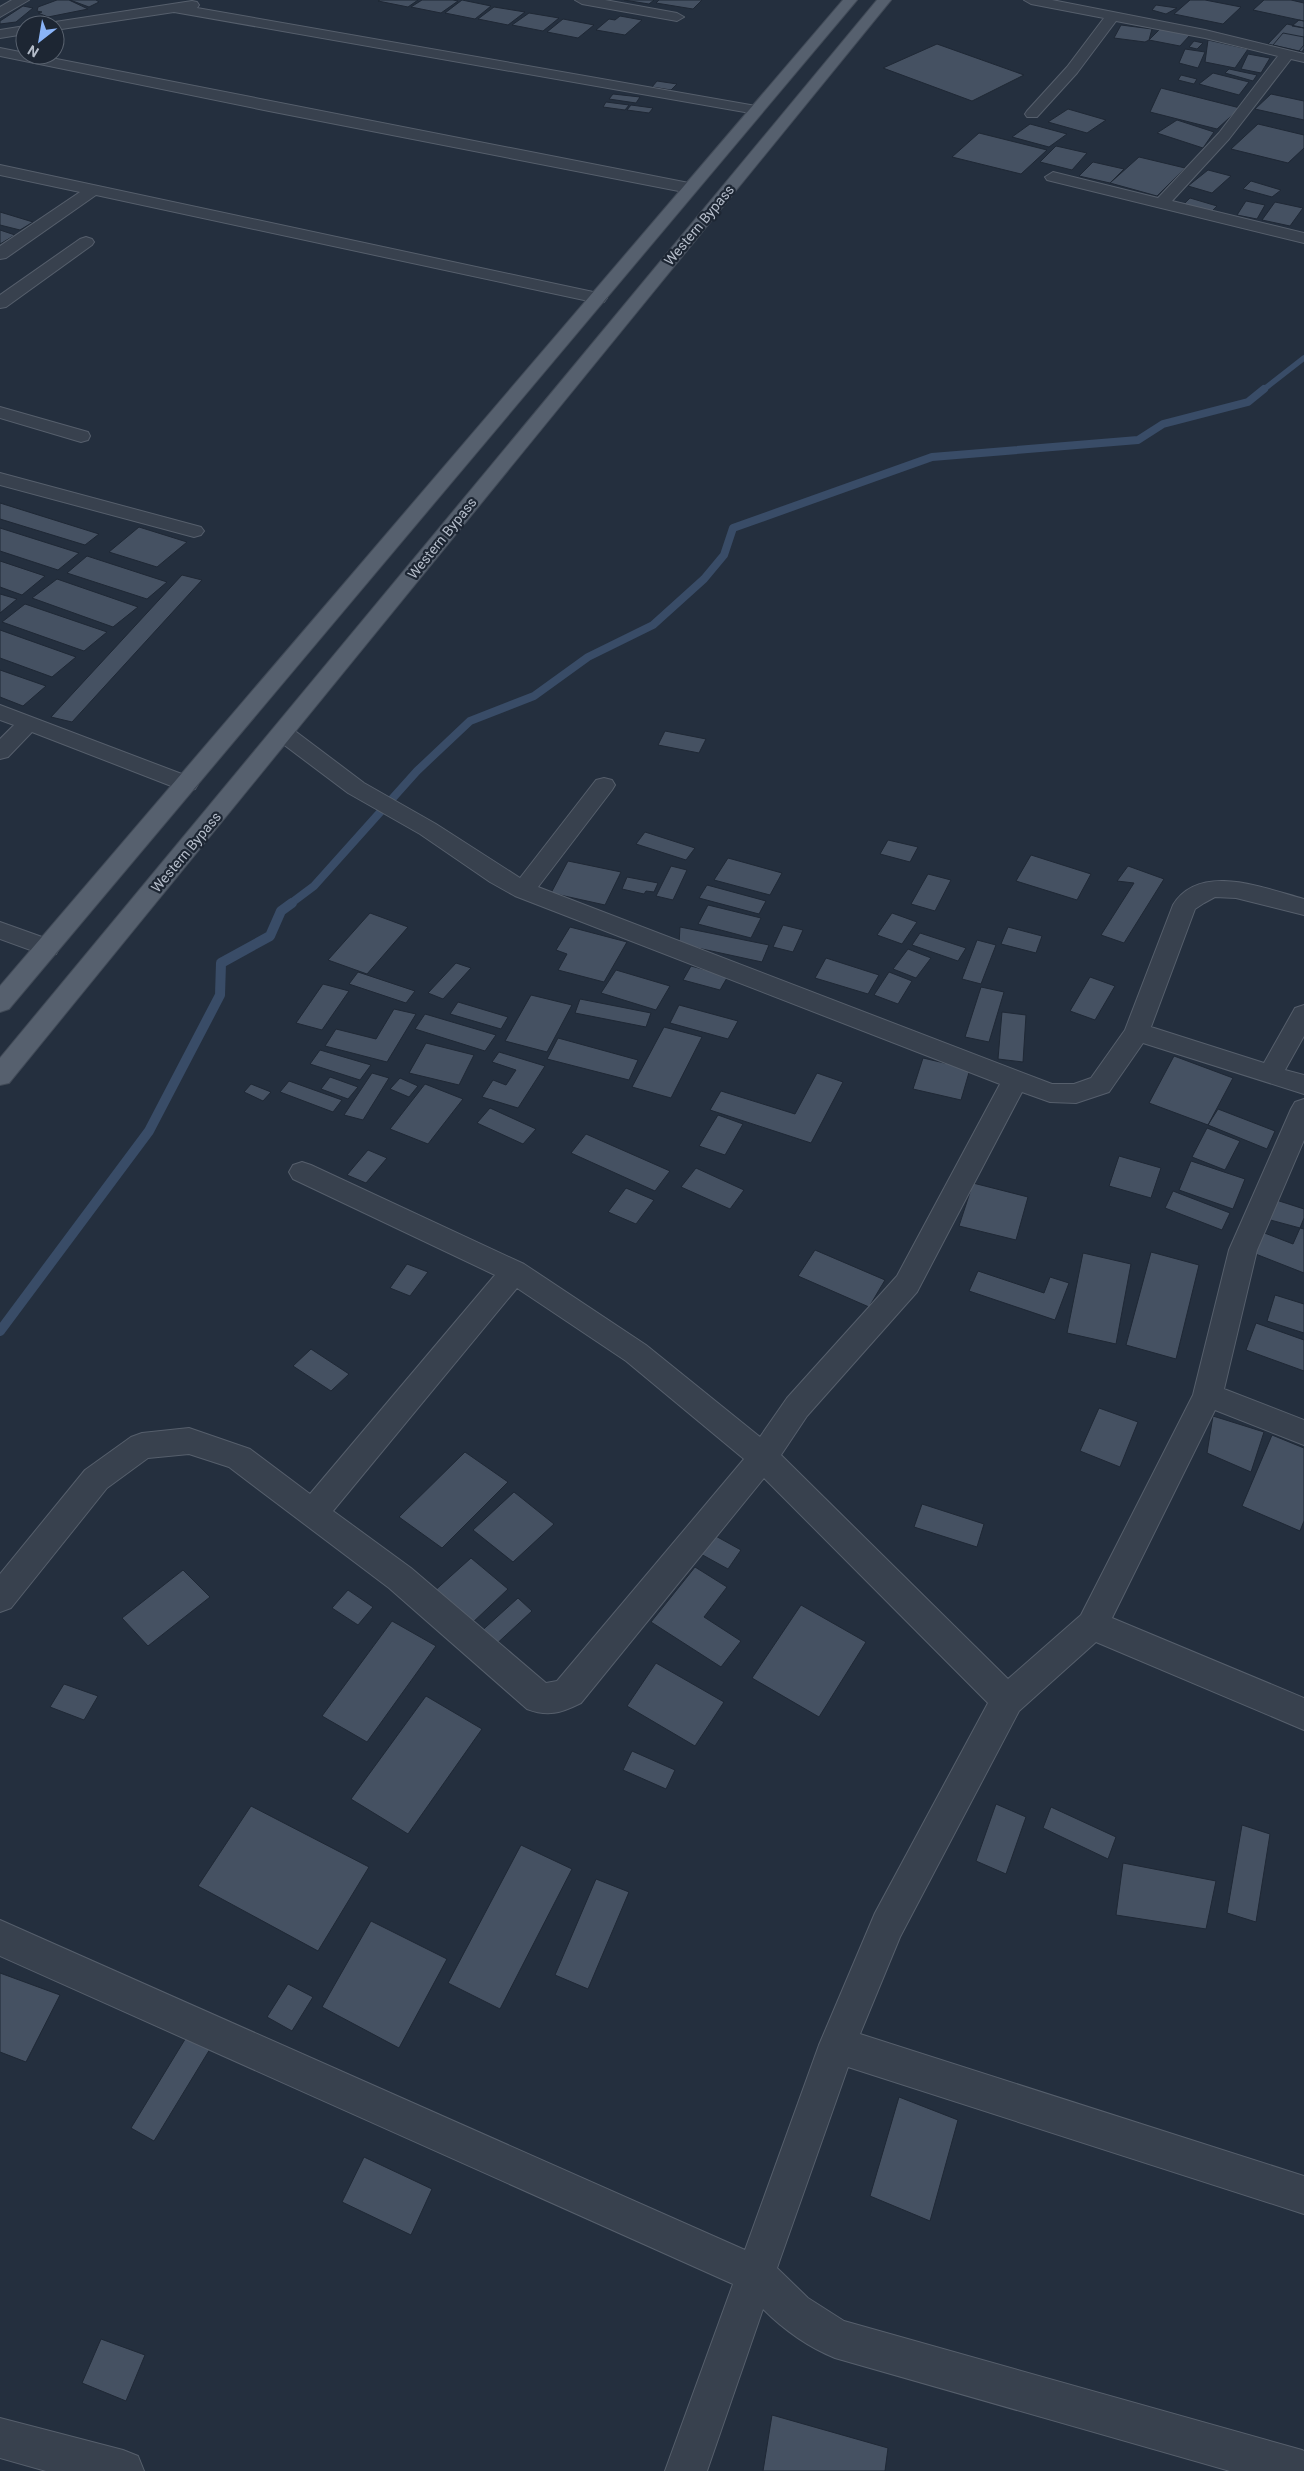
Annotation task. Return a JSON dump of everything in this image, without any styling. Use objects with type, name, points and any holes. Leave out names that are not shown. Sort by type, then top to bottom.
[{"type":"main road","name":"Western Bypass","points":[[0,1003],[850,0]]},
{"type":"main road","name":"Western Bypass","points":[[0,1076],[884,0]]},
{"type":"street","points":[[0,13],[22,0]]},
{"type":"street","points":[[582,0],[677,17]]},
{"type":"street","points":[[1031,0],[1205,34],[1304,58]]},
{"type":"street","points":[[65,24],[214,2]]},
{"type":"street","points":[[175,8],[756,110]]},
{"type":"street","points":[[1032,114],[1072,70],[1113,16]]},
{"type":"street","points":[[0,34],[15,32]]},
{"type":"street","points":[[0,52],[260,105],[689,188]]},
{"type":"street","points":[[1162,202],[1224,136],[1287,54]]},
{"type":"street","points":[[0,170],[598,298]]},
{"type":"street","points":[[1053,177],[1304,238]]},
{"type":"street","points":[[0,254],[93,190]]},
{"type":"street","points":[[0,303],[86,242]]},
{"type":"street","points":[[0,412],[81,436]]},
{"type":"street","points":[[0,479],[194,531]]},
{"type":"street","points":[[0,712],[186,784]]},
{"type":"street","points":[[0,752],[29,723]]},
{"type":"street","points":[[283,733],[356,788],[428,829],[498,876],[523,890],[1050,1093],[1076,1094],[1100,1085],[1137,1032],[1185,905],[1200,894],[1215,889],[1243,892],[1304,907]]},
{"type":"street","points":[[523,890],[604,785]]},
{"type":"street","points":[[0,930],[47,948]]},
{"type":"street","points":[[1270,1074],[1304,1014]]},
{"type":"street","points":[[1137,1032],[1304,1085]]},
{"type":"street","points":[[0,1598],[96,1479],[142,1446],[189,1441],[239,1458],[400,1578],[539,1698],[556,1699],[569,1692],[762,1457],[797,1408],[906,1284],[923,1256],[1014,1080]]},
{"type":"street","points":[[686,2471],[837,2045],[903,1893],[1007,1700],[1092,1625],[1208,1396],[1243,1250],[1304,1110]]},
{"type":"street","points":[[302,1172],[514,1272],[636,1353],[762,1457],[1007,1700]]},
{"type":"street","points":[[313,1513],[514,1272]]},
{"type":"street","points":[[1208,1396],[1304,1433]]},
{"type":"street","points":[[1092,1625],[1281,1703],[1304,1715]]},
{"type":"street","points":[[0,1938],[756,2275],[794,2312],[835,2338],[1282,2468]]},
{"type":"street","points":[[837,2045],[1304,2195]]},
{"type":"street","points":[[0,2438],[123,2471]]},
{"type":"building","points":[[57,0],[69,0],[88,9],[58,15],[43,15],[38,13],[42,12],[37,11],[38,7]]},
{"type":"building","points":[[70,0],[96,0],[99,2],[89,7]]},
{"type":"building","points":[[418,0],[408,7],[378,1]]},
{"type":"building","points":[[422,0],[458,1],[441,13],[411,7]]},
{"type":"building","points":[[462,0],[491,6],[475,19],[445,13]]},
{"type":"building","points":[[624,0],[654,0],[649,4]]},
{"type":"building","points":[[659,0],[702,0],[693,9],[656,3]]},
{"type":"building","points":[[1190,0],[1205,0],[1241,7],[1223,24],[1174,14]]},
{"type":"building","points":[[1264,0],[1291,0],[1304,3],[1304,21],[1253,10]]},
{"type":"building","points":[[1156,5],[1177,8],[1166,14],[1152,10]]},
{"type":"building","points":[[23,6],[33,8],[24,15],[15,15],[15,22],[0,24],[0,21]]},
{"type":"building","points":[[494,7],[525,12],[508,25],[478,19]]},
{"type":"building","points":[[529,13],[559,18],[543,31],[512,25]]},
{"type":"building","points":[[620,16],[642,20],[625,35],[596,30],[609,19],[615,20]]},
{"type":"building","points":[[563,19],[594,25],[578,38],[547,32]]},
{"type":"building","points":[[1299,20],[1304,21],[1304,28],[1292,26]]},
{"type":"building","points":[[1287,24],[1304,28],[1304,49],[1302,52],[1268,44]]},
{"type":"building","points":[[1121,25],[1152,29],[1149,40],[1145,42],[1114,38]]},
{"type":"building","points":[[1160,29],[1190,35],[1180,46],[1149,40]]},
{"type":"building","points":[[1283,33],[1304,37],[1304,45],[1299,51],[1273,45]]},
{"type":"building","points":[[1208,40],[1248,49],[1235,68],[1205,62]]},
{"type":"building","points":[[1194,41],[1203,43],[1197,49],[1189,47]]},
{"type":"building","points":[[937,44],[1024,75],[972,101],[883,68]]},
{"type":"building","points":[[1185,49],[1205,52],[1198,68],[1179,63]]},
{"type":"building","points":[[1248,54],[1270,58],[1261,73],[1241,69]]},
{"type":"building","points":[[1229,69],[1257,75],[1253,81],[1225,73]]},
{"type":"building","points":[[1213,73],[1249,82],[1239,95],[1199,84]]},
{"type":"building","points":[[1181,75],[1197,79],[1194,84],[1178,80]]},
{"type":"building","points":[[657,81],[677,84],[671,90],[652,87]]},
{"type":"building","points":[[1161,88],[1240,108],[1217,129],[1150,112]]},
{"type":"building","points":[[613,94],[640,97],[636,103],[609,99]]},
{"type":"building","points":[[1271,94],[1304,101],[1304,120],[1255,109]]},
{"type":"building","points":[[606,102],[629,105],[625,110],[603,107]]},
{"type":"building","points":[[631,105],[653,108],[649,113],[627,110]]},
{"type":"building","points":[[1068,109],[1106,120],[1087,133],[1048,122]]},
{"type":"building","points":[[1177,120],[1214,132],[1203,148],[1157,133]]},
{"type":"building","points":[[1030,124],[1067,134],[1049,147],[1012,137]]},
{"type":"building","points":[[1258,124],[1304,135],[1304,148],[1288,163],[1231,149]]},
{"type":"building","points":[[979,133],[1047,150],[1021,174],[952,157]]},
{"type":"building","points":[[1056,146],[1087,153],[1072,170],[1040,162]]},
{"type":"building","points":[[1139,157],[1185,168],[1157,196],[1110,183]]},
{"type":"building","points":[[1093,162],[1124,169],[1110,183],[1079,176]]},
{"type":"building","points":[[1208,170],[1231,176],[1212,193],[1188,186]]},
{"type":"building","points":[[1251,181],[1281,190],[1272,197],[1243,189]]},
{"type":"building","points":[[1190,198],[1217,206],[1211,212],[1183,205]]},
{"type":"building","points":[[1246,201],[1265,205],[1257,219],[1237,215]]},
{"type":"building","points":[[1275,202],[1303,208],[1290,226],[1262,220]]},
{"type":"building","points":[[0,212],[33,222],[20,230],[0,225]]},
{"type":"building","points":[[0,230],[15,235],[0,244]]},
{"type":"building","points":[[0,503],[99,534],[85,545],[0,519]]},
{"type":"building","points":[[139,527],[187,542],[157,567],[109,552]]},
{"type":"building","points":[[0,528],[79,553],[58,570],[0,551]]},
{"type":"building","points":[[87,556],[167,582],[147,599],[67,573]]},
{"type":"building","points":[[0,561],[45,576],[22,595],[0,587]]},
{"type":"building","points":[[182,575],[202,580],[72,722],[51,717]]},
{"type":"building","points":[[57,579],[138,607],[113,627],[32,598]]},
{"type":"building","points":[[0,594],[17,599],[0,613]]},
{"type":"building","points":[[25,604],[107,632],[84,651],[2,622]]},
{"type":"building","points":[[0,630],[76,657],[52,677],[0,658]]},
{"type":"building","points":[[0,670],[46,686],[23,706],[0,697]]},
{"type":"building","points":[[665,731],[706,739],[699,753],[658,745]]},
{"type":"building","points":[[645,832],[695,848],[686,860],[636,844]]},
{"type":"building","points":[[888,840],[918,847],[910,862],[880,854]]},
{"type":"building","points":[[1031,855],[1091,874],[1077,900],[1016,881]]},
{"type":"building","points":[[728,858],[782,873],[770,895],[714,880]]},
{"type":"building","points":[[568,861],[621,872],[605,905],[551,893]]},
{"type":"building","points":[[671,866],[687,870],[673,900],[656,896]]},
{"type":"building","points":[[1128,866],[1164,879],[1124,943],[1101,935],[1134,883],[1117,881]]},
{"type":"building","points":[[928,874],[951,880],[935,911],[911,904]]},
{"type":"building","points":[[627,877],[658,883],[654,892],[646,891],[644,894],[622,889]]},
{"type":"building","points":[[707,885],[766,901],[759,914],[699,898]]},
{"type":"building","points":[[708,905],[761,918],[751,938],[698,924]]},
{"type":"building","points":[[370,913],[408,927],[367,974],[328,960]]},
{"type":"building","points":[[892,913],[917,922],[902,944],[877,935]]},
{"type":"building","points":[[783,925],[803,930],[793,952],[773,947]]},
{"type":"building","points":[[570,927],[627,942],[604,982],[558,970],[567,954],[556,950]]},
{"type":"building","points":[[680,927],[769,945],[762,962],[679,944]]},
{"type":"building","points":[[1008,927],[1042,936],[1036,953],[1001,944]]},
{"type":"building","points":[[920,933],[966,948],[958,961],[912,945]]},
{"type":"building","points":[[977,940],[996,945],[981,984],[962,979]]},
{"type":"building","points":[[908,949],[931,958],[916,978],[893,969]]},
{"type":"building","points":[[826,958],[879,975],[868,994],[815,978]]},
{"type":"building","points":[[456,963],[471,968],[443,999],[428,993]]},
{"type":"building","points":[[691,966],[728,976],[720,990],[683,980]]},
{"type":"building","points":[[616,970],[670,986],[656,1010],[601,993]]},
{"type":"building","points":[[358,972],[415,991],[406,1003],[349,984]]},
{"type":"building","points":[[889,972],[912,981],[898,1004],[874,995]]},
{"type":"building","points":[[1090,977],[1115,986],[1095,1020],[1070,1011]]},
{"type":"building","points":[[323,984],[349,991],[322,1030],[296,1023]]},
{"type":"building","points":[[981,987],[1004,992],[989,1042],[965,1037]]},
{"type":"building","points":[[531,995],[572,1005],[547,1052],[505,1041]]},
{"type":"building","points":[[580,999],[651,1013],[646,1027],[575,1013]]},
{"type":"building","points":[[458,1002],[508,1017],[501,1029],[450,1014]]},
{"type":"building","points":[[679,1005],[738,1021],[728,1039],[670,1023]]},
{"type":"building","points":[[394,1009],[416,1014],[387,1062],[325,1046],[336,1029],[376,1039]]},
{"type":"building","points":[[1002,1012],[1026,1015],[1023,1062],[998,1059]]},
{"type":"building","points":[[425,1014],[496,1035],[485,1051],[415,1029]]},
{"type":"building","points":[[664,1027],[702,1037],[671,1098],[632,1087]]},
{"type":"building","points":[[558,1038],[638,1060],[629,1080],[547,1059]]},
{"type":"building","points":[[426,1043],[474,1055],[459,1085],[409,1073]]},
{"type":"building","points":[[320,1050],[371,1065],[360,1080],[310,1064]]},
{"type":"building","points":[[499,1052],[545,1066],[518,1108],[482,1097],[493,1080],[506,1085],[516,1070],[492,1062]]},
{"type":"building","points":[[1174,1056],[1233,1078],[1208,1125],[1149,1103]]},
{"type":"building","points":[[923,1058],[970,1069],[961,1100],[913,1089]]},
{"type":"building","points":[[372,1073],[389,1078],[363,1120],[344,1115]]},
{"type":"building","points":[[817,1073],[843,1082],[811,1143],[710,1110],[721,1091],[795,1114]]},
{"type":"building","points":[[330,1077],[358,1087],[348,1099],[321,1089]]},
{"type":"building","points":[[400,1078],[418,1086],[409,1097],[390,1089]]},
{"type":"building","points":[[289,1081],[342,1100],[333,1112],[280,1092]]},
{"type":"building","points":[[251,1084],[271,1092],[263,1101],[244,1092]]},
{"type":"building","points":[[425,1084],[463,1099],[428,1144],[390,1129]]},
{"type":"building","points":[[490,1108],[536,1129],[523,1144],[477,1123]]},
{"type":"building","points":[[1218,1109],[1275,1131],[1267,1149],[1208,1125]]},
{"type":"building","points":[[718,1115],[743,1124],[725,1155],[699,1146]]},
{"type":"building","points":[[1207,1128],[1240,1141],[1225,1170],[1192,1157]]},
{"type":"building","points":[[586,1134],[670,1171],[655,1191],[571,1153]]},
{"type":"building","points":[[368,1150],[387,1158],[366,1183],[347,1175]]},
{"type":"building","points":[[1119,1156],[1161,1168],[1151,1198],[1109,1186]]},
{"type":"building","points":[[1191,1161],[1245,1179],[1233,1209],[1179,1190]]},
{"type":"building","points":[[696,1168],[744,1190],[730,1209],[681,1187]]},
{"type":"building","points":[[973,1183],[1028,1197],[1016,1240],[959,1226]]},
{"type":"building","points":[[626,1188],[654,1200],[636,1224],[608,1212]]},
{"type":"building","points":[[1173,1191],[1230,1213],[1222,1230],[1165,1208]]},
{"type":"building","points":[[1270,1198],[1304,1209],[1304,1218],[1300,1228],[1263,1218]]},
{"type":"building","points":[[1300,1228],[1304,1229],[1304,1273],[1253,1253],[1262,1232],[1293,1244]]},
{"type":"building","points":[[815,1250],[885,1280],[869,1307],[798,1276]]},
{"type":"building","points":[[1151,1252],[1199,1265],[1176,1359],[1126,1345]]},
{"type":"building","points":[[1083,1253],[1131,1264],[1116,1344],[1067,1333]]},
{"type":"building","points":[[407,1264],[428,1272],[410,1296],[390,1288]]},
{"type":"building","points":[[978,1271],[1044,1293],[1050,1277],[1069,1283],[1055,1320],[969,1291]]},
{"type":"building","points":[[1275,1295],[1304,1304],[1304,1333],[1267,1321]]},
{"type":"building","points":[[1256,1323],[1304,1340],[1304,1371],[1246,1350]]},
{"type":"building","points":[[311,1349],[349,1374],[331,1391],[293,1366]]},
{"type":"building","points":[[1099,1408],[1138,1422],[1120,1467],[1080,1451]]},
{"type":"building","points":[[1213,1416],[1264,1432],[1251,1472],[1207,1453]]},
{"type":"building","points":[[1272,1435],[1304,1448],[1304,1521],[1300,1531],[1242,1506]]},
{"type":"building","points":[[465,1452],[508,1482],[442,1548],[399,1517]]},
{"type":"building","points":[[514,1492],[554,1524],[513,1562],[473,1530]]},
{"type":"building","points":[[922,1504],[984,1524],[977,1547],[914,1527]]},
{"type":"building","points":[[712,1534],[741,1550],[728,1569],[699,1553]]},
{"type":"building","points":[[471,1558],[508,1589],[469,1626],[431,1594]]},
{"type":"building","points":[[695,1567],[727,1587],[704,1617],[741,1641],[721,1667],[651,1622]]},
{"type":"building","points":[[183,1570],[210,1597],[148,1646],[122,1618]]},
{"type":"building","points":[[348,1590],[373,1607],[358,1625],[332,1608]]},
{"type":"building","points":[[518,1598],[532,1611],[491,1649],[476,1636]]},
{"type":"building","points":[[801,1605],[866,1642],[819,1717],[752,1678]]},
{"type":"building","points":[[392,1621],[436,1646],[367,1742],[322,1716]]},
{"type":"building","points":[[656,1663],[724,1702],[695,1746],[627,1706]]},
{"type":"building","points":[[64,1684],[98,1696],[84,1720],[50,1707]]},
{"type":"building","points":[[426,1696],[482,1729],[408,1834],[351,1799]]},
{"type":"building","points":[[632,1751],[675,1770],[666,1789],[623,1770]]},
{"type":"building","points":[[996,1804],[1026,1817],[1006,1874],[976,1861]]},
{"type":"building","points":[[251,1806],[369,1867],[318,1951],[198,1886]]},
{"type":"building","points":[[1051,1807],[1116,1837],[1108,1859],[1043,1828]]},
{"type":"building","points":[[1242,1825],[1270,1834],[1256,1922],[1227,1913]]},
{"type":"building","points":[[521,1845],[572,1869],[500,2009],[448,1983]]},
{"type":"building","points":[[1123,1863],[1216,1881],[1206,1929],[1116,1915]]},
{"type":"building","points":[[596,1879],[629,1892],[588,1989],[555,1975]]},
{"type":"building","points":[[371,1921],[447,1959],[399,2048],[322,2007]]},
{"type":"building","points":[[0,1973],[60,1995],[26,2062],[0,2052]]},
{"type":"building","points":[[288,1984],[313,1997],[292,2031],[267,2017]]},
{"type":"building","points":[[187,2036],[210,2049],[154,2141],[131,2128]]},
{"type":"building","points":[[899,2097],[958,2120],[930,2221],[870,2196]]},
{"type":"building","points":[[364,2157],[432,2189],[411,2235],[342,2202]]},
{"type":"building","points":[[101,2339],[145,2355],[126,2401],[82,2383]]},
{"type":"building","points":[[772,2415],[888,2448],[885,2471],[763,2471]]},
{"type":"waterway","points":[[1263,390],[1304,358]]},
{"type":"waterway","points":[[290,904],[314,886],[417,771],[470,721],[534,696],[588,657],[653,625],[704,579],[724,555],[733,528],[932,457],[1138,440],[1163,424],[1248,402],[1264,389]]},
{"type":"waterway","points":[[0,1331],[149,1131],[220,995],[221,963],[270,936],[281,911],[292,903]]}]
